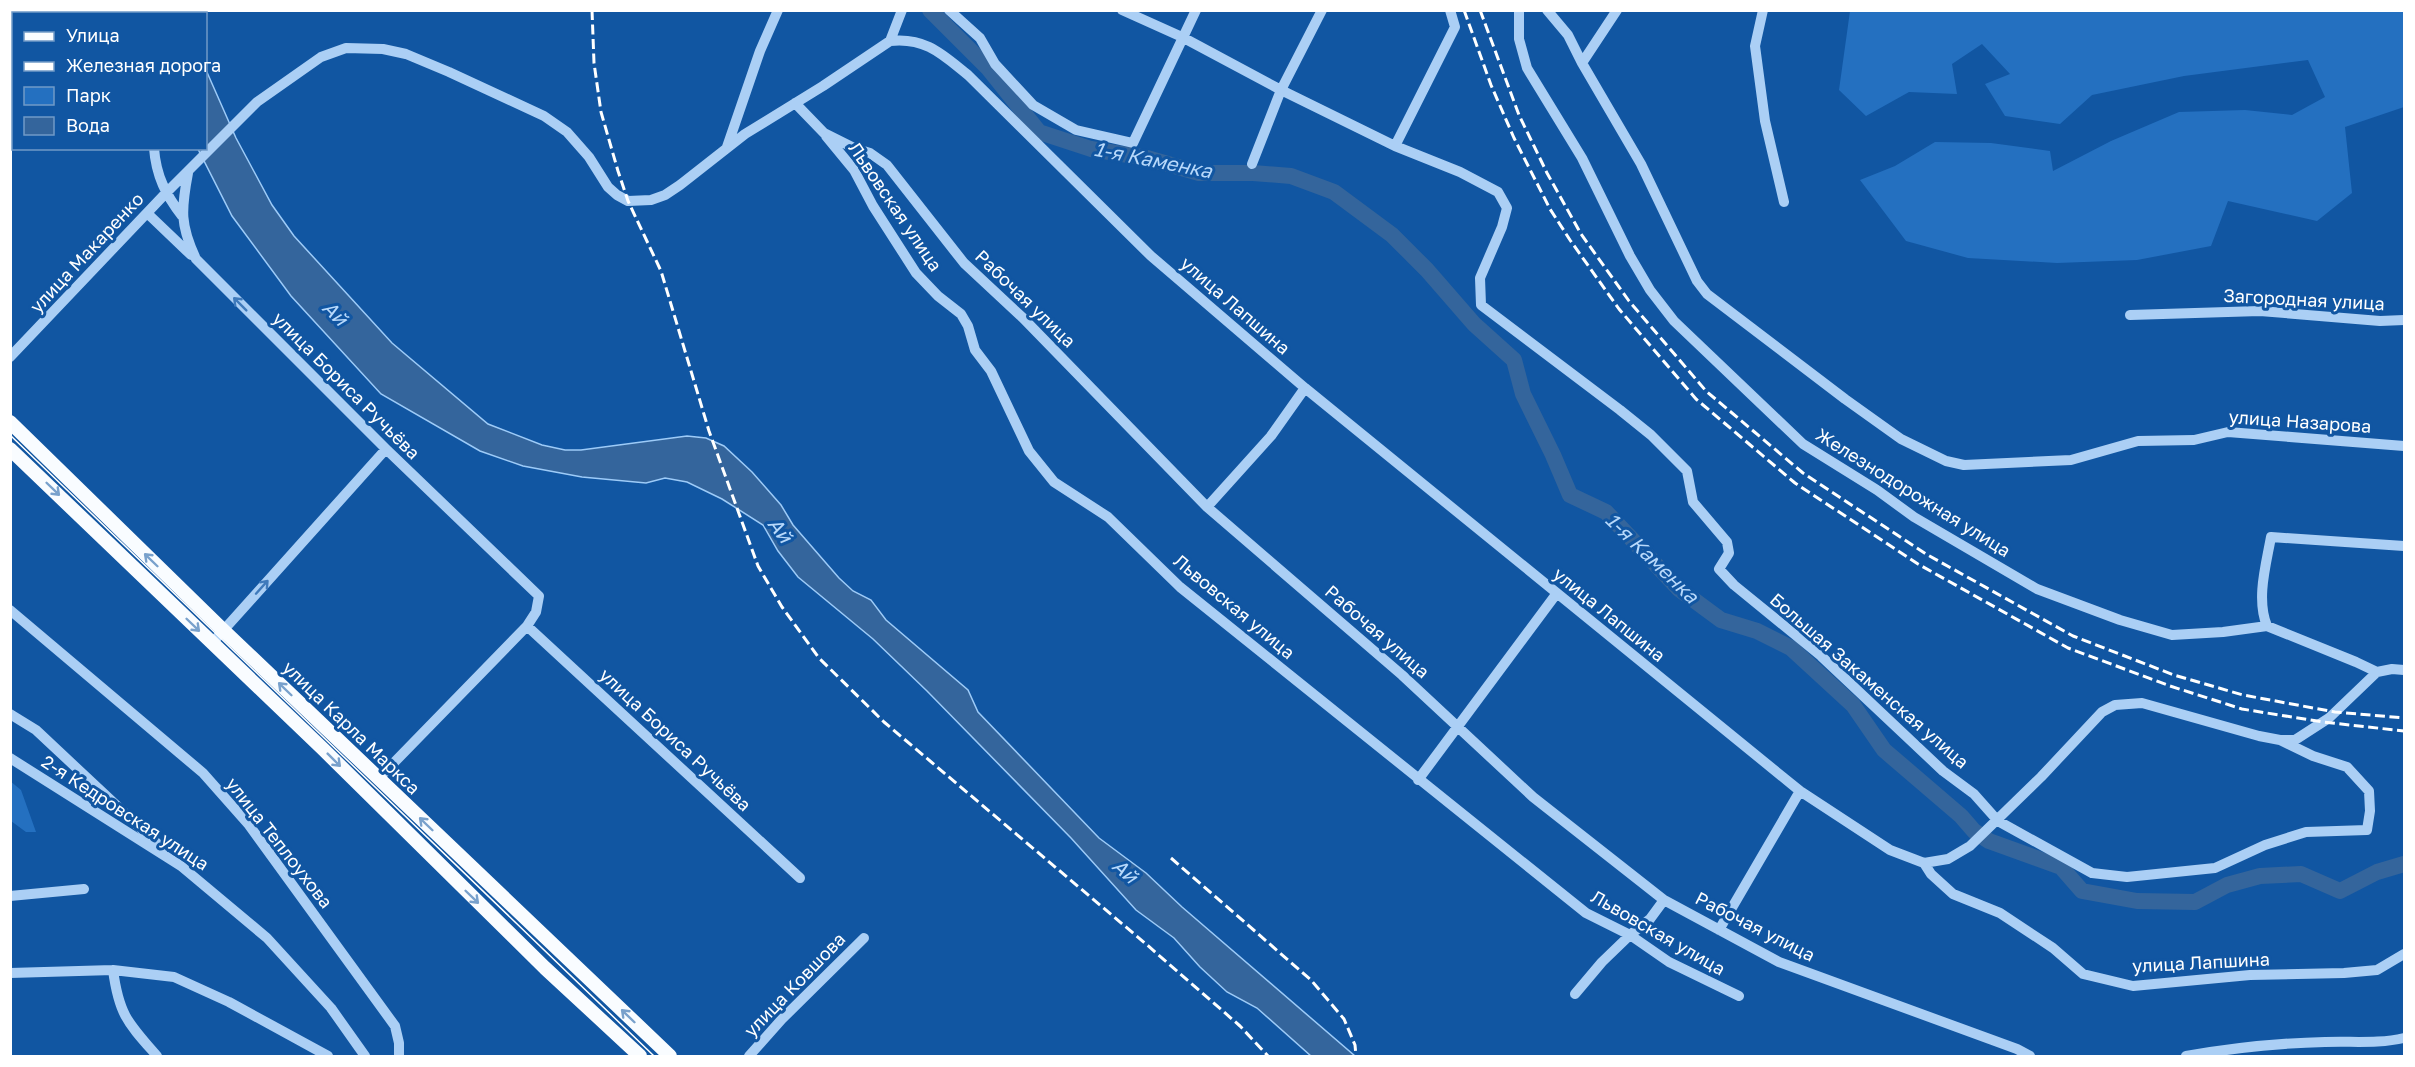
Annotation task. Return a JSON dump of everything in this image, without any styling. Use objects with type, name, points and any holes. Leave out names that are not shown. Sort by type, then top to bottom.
[{"type":"main road","name":"улица Карла Маркса","points":[[10,422],[223,630],[670,1056]]},
{"type":"main road","name":"улица Карла Маркса","points":[[10,449],[542,965],[640,1056]]},
{"type":"street","points":[[727,147],[760,51],[778,10]]},
{"type":"street","points":[[890,41],[902,10]]},
{"type":"street","points":[[949,10],[980,38],[995,64],[1033,105],[1076,130],[1133,143],[1196,10]]},
{"type":"street","points":[[1122,10],[1182,36],[1281,90],[1395,146],[1455,27],[1450,10]]},
{"type":"street","points":[[1252,164],[1281,90],[1322,10]]},
{"type":"street","name":"Железнодорожная улица","points":[[1519,10],[1519,39],[1527,68],[1582,158],[1630,256],[1650,290],[1674,321],[1803,444],[1877,490],[1914,518],[2037,589],[2120,620],[2172,635],[2223,632],[2267,626],[2376,672],[2392,669],[2404,670]]},
{"type":"street","points":[[1547,10],[1568,35],[1582,63],[1617,10]]},
{"type":"street","points":[[1763,10],[1755,46],[1765,121],[1784,202]]},
{"type":"street","name":"улица Макаренко","points":[[10,357],[165,194],[257,102],[321,57],[346,48],[383,49],[406,54],[544,116],[567,132],[589,157],[608,187],[628,201],[651,200],[664,195],[727,147],[890,41]]},
{"type":"street","name":"улица Лапшина","points":[[890,41],[919,42],[937,51],[968,75],[1151,256],[1305,388],[1800,791],[1890,850],[1924,863],[1931,874],[1953,894],[2000,913],[2053,948],[2083,974],[2133,986],[2250,975],[2377,970],[2404,954]]},
{"type":"street","name":"улица Назарова","points":[[1582,63],[1641,164],[1697,281],[1707,294],[1836,393],[1901,439],[1946,460],[1964,465],[2071,460],[2138,441],[2194,440],[2228,432],[2404,446]]},
{"type":"street","name":"Рабочая улица","points":[[795,103],[824,133],[870,153],[887,165],[964,263],[1023,318],[1208,507],[1306,591],[1533,797],[1664,900],[1779,962],[2017,1049],[2030,1056]]},
{"type":"street","name":"Львовская улица","points":[[824,133],[854,170],[873,206],[916,273],[938,297],[961,314],[968,326],[975,350],[992,371],[1029,451],[1054,482],[1108,517],[1180,587],[1586,913],[1630,935],[1669,962],[1739,996]]},
{"type":"street","name":"Большая Закаменская улица","points":[[1395,146],[1460,172],[1498,192],[1507,208],[1502,227],[1480,278],[1482,306],[1651,435],[1687,471],[1693,502],[1727,542],[1729,553],[1719,569],[1743,592],[1821,656],[1942,771],[1974,794],[1998,821],[2092,873],[2127,877],[2215,868],[2265,844],[2306,832],[2367,830],[2370,811],[2369,791],[2347,767],[2313,756],[2280,740]]},
{"type":"street","points":[[154,150],[165,194],[182,216]]},
{"type":"street","name":"улица Бориса Ручьёва","points":[[191,170],[182,216],[186,237],[196,260],[386,449],[539,596],[536,612],[527,626],[800,879]]},
{"type":"street","points":[[147,213],[196,260]]},
{"type":"street","name":"Загородная улица","points":[[2130,315],[2260,311],[2380,321],[2404,320]]},
{"type":"street","points":[[1208,507],[1271,436],[1305,388]]},
{"type":"street","points":[[212,643],[386,449]]},
{"type":"street","points":[[2267,626],[2262,614],[2264,575],[2271,537],[2404,546]]},
{"type":"street","points":[[1418,780],[1459,728],[1479,696],[1557,593]]},
{"type":"street","name":"улица Теплоухова","points":[[10,610],[203,773],[249,825],[395,1026],[399,1056]]},
{"type":"street","points":[[379,778],[527,626]]},
{"type":"street","points":[[1924,863],[1948,859],[1970,846],[1998,821],[2102,712],[2115,705],[2142,703],[2280,740],[2295,740],[2329,717],[2376,672]]},
{"type":"street","points":[[10,714],[36,730],[180,866]]},
{"type":"street","name":"2-я Кедровская улица","points":[[10,758],[180,866],[267,938],[331,1008],[365,1056]]},
{"type":"street","points":[[1719,930],[1800,791]]},
{"type":"street","points":[[10,896],[84,889]]},
{"type":"street","points":[[1575,994],[1602,962],[1650,919],[1664,900]]},
{"type":"street","name":"улица Ковшова","points":[[749,1056],[782,1019],[864,938]]},
{"type":"street","points":[[10,973],[113,970],[174,978],[229,1002],[328,1056]]},
{"type":"street","points":[[113,970],[116,996],[122,1012],[157,1056]]},
{"type":"street","points":[[2186,1056],[2259,1045],[2326,1041],[2389,1042],[2404,1038]]},
{"type":"green space","points":[[1850,11],[2404,11],[2404,107],[2345,127],[2352,193],[2317,221],[2228,201],[2211,246],[2137,260],[2057,263],[1968,258],[1906,241],[1860,180],[1895,166],[1935,142],[1991,143],[2050,151],[2053,171],[2111,141],[2179,112],[2245,110],[2292,115],[2325,97],[2308,60],[2184,76],[2092,95],[2060,124],[2005,116],[1985,84],[2010,74],[1982,44],[1952,64],[1957,94],[1909,92],[1866,116],[1839,90]]},
{"type":"green space","points":[[10,781],[21,790],[36,832],[26,832],[11,821]]},
{"type":"water","name":"Ай","points":[[207,72],[236,138],[272,205],[294,236],[392,343],[488,424],[542,445],[565,450],[581,450],[687,436],[706,438],[724,446],[752,472],[781,505],[793,525],[839,578],[853,591],[871,600],[886,620],[968,690],[978,712],[1099,838],[1146,873],[1182,907],[1355,1056],[1311,1056],[1257,1008],[1227,992],[1174,938],[1136,910],[1071,838],[927,691],[873,639],[798,577],[778,551],[763,525],[722,499],[687,482],[665,478],[646,483],[582,477],[523,466],[480,451],[381,394],[291,296],[232,216],[199,150],[207,150]]},
{"type":"waterway","name":"1-я Каменка","points":[[930,10],[988,68],[1039,132],[1091,149],[1147,158],[1199,173],[1291,176],[1334,192],[1392,235],[1427,270],[1474,324],[1514,360],[1523,394],[1570,495],[1606,512],[1679,589],[1721,620],[1757,631],[1791,648],[1853,705],[1884,750],[1961,816],[1974,831],[1989,841],[2061,867],[2082,891],[2137,901],[2195,902],[2227,885],[2260,876],[2301,874],[2340,891],[2377,872],[2404,864]]},
{"type":"tram line","points":[[10,435],[654,1056]]},
{"type":"railway","points":[[592,10],[594,63],[601,112],[618,171],[628,201],[661,271],[709,431],[758,566],[782,607],[819,658],[884,722],[1146,944],[1240,1026],[1268,1056]]},
{"type":"railway","points":[[1464,10],[1491,85],[1514,138],[1550,209],[1570,240],[1619,309],[1696,399],[1795,483],[1918,564],[2068,648],[2170,686],[2242,709],[2323,722],[2404,731]]},
{"type":"railway","points":[[1480,10],[1519,115],[1547,173],[1581,234],[1629,301],[1706,391],[1803,473],[1926,554],[2073,636],[2174,675],[2243,695],[2335,712],[2404,718]]},
{"type":"railway","points":[[1171,858],[1311,980],[1344,1019],[1355,1045],[1356,1056]]}]
